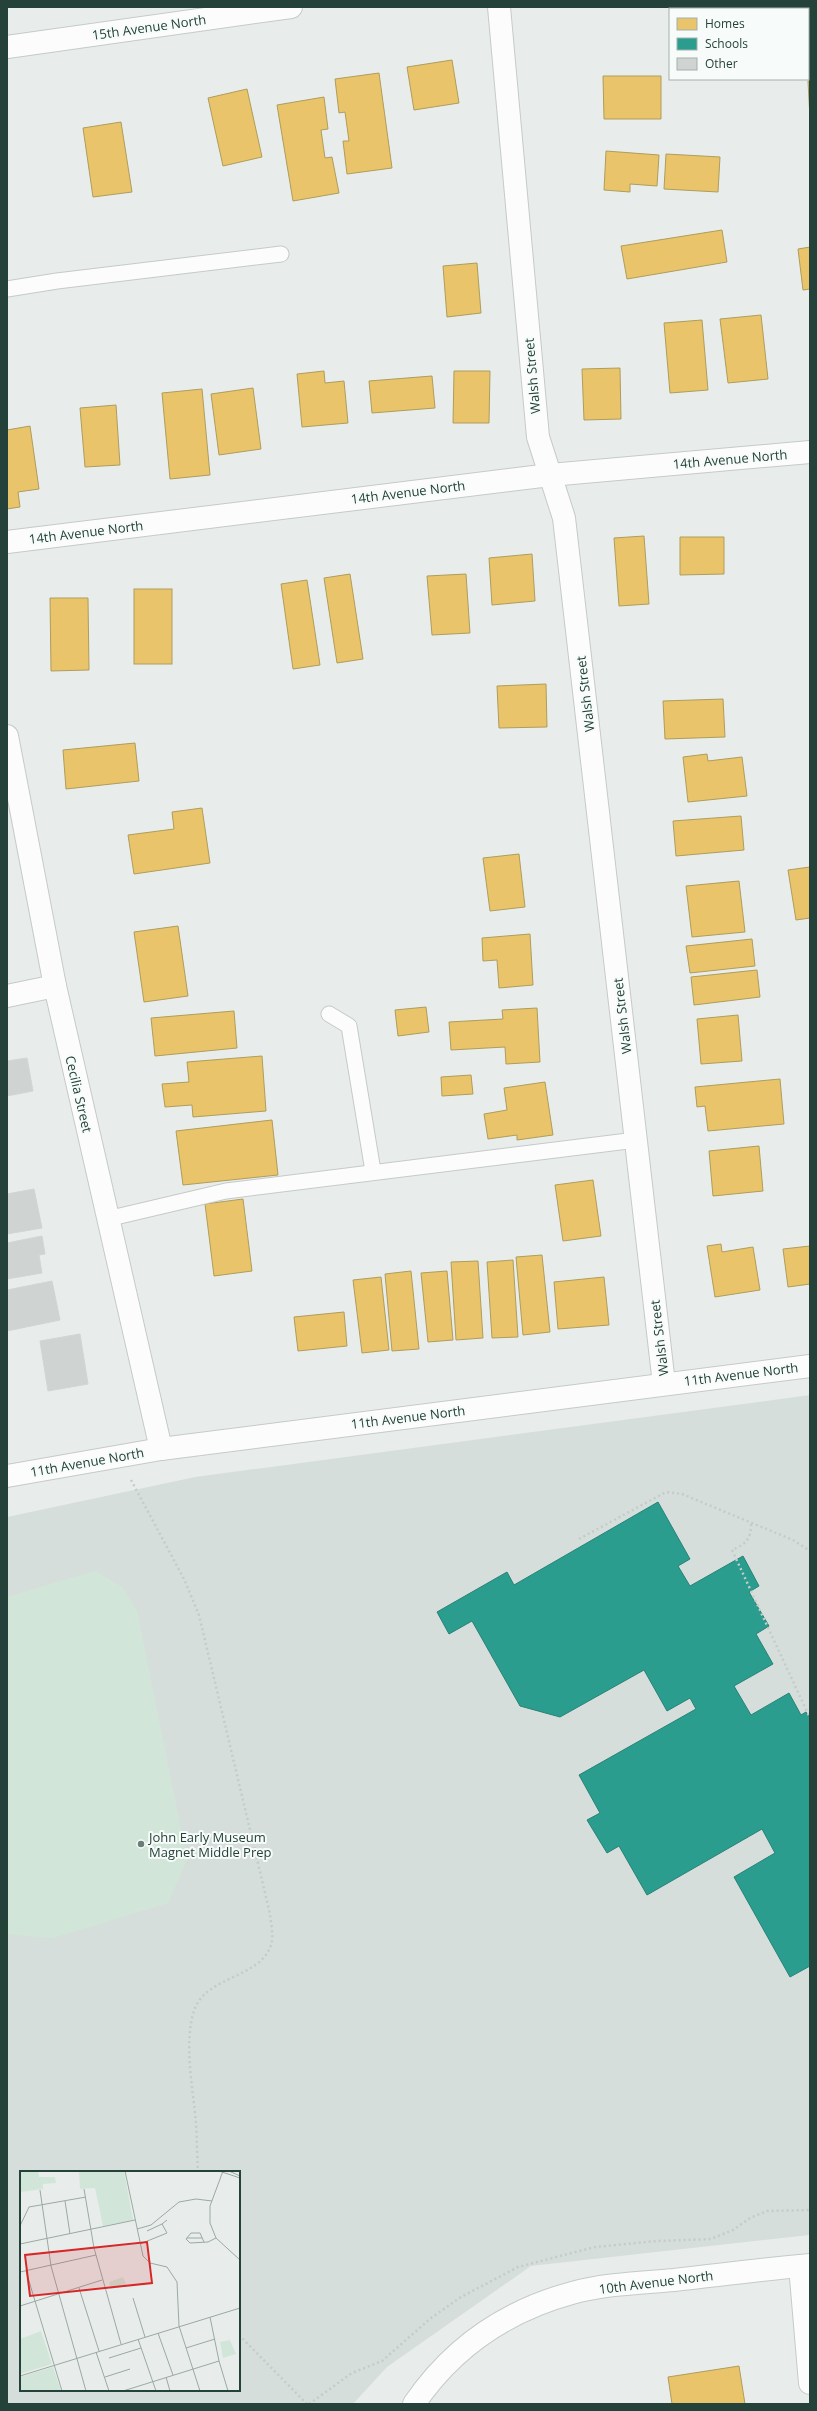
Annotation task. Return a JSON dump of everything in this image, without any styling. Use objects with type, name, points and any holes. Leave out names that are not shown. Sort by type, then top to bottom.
[{"type":"street","name":"15th Avenue North","points":[[7,47],[291,7]]},
{"type":"street","name":"Walsh Street","points":[[499,7],[538,437],[564,518],[664,1384]]},
{"type":"street","name":"14th Avenue North","points":[[7,542],[550,475],[810,452]]},
{"type":"street","name":"Cecilia Street","points":[[7,736],[10,772],[55,986],[107,1219],[161,1449]]},
{"type":"street","points":[[7,996],[55,986]]},
{"type":"street","name":"11th Avenue North","points":[[7,1476],[161,1449],[810,1366]]},
{"type":"street","points":[[805,2265],[810,2383]]},
{"type":"street","name":"10th Avenue North","points":[[414,2404],[427,2384],[452,2357],[478,2336],[506,2319],[544,2302],[572,2293],[606,2287],[805,2265]]},
{"type":"lane","points":[[7,290],[65,280],[281,254]]},
{"type":"lane","points":[[329,1014],[349,1026],[373,1171]]},
{"type":"lane","points":[[107,1219],[226,1191],[373,1171],[636,1140]]},
{"type":"path","points":[[118,1456],[165,1542],[199,1616],[270,1914],[271,1945],[263,1957],[253,1966],[203,1994],[196,2006],[191,2022],[190,2046],[198,2171]]},
{"type":"path","points":[[579,1539],[666,1492],[682,1494],[751,1524],[793,1540],[810,1551]]},
{"type":"path","points":[[751,1524],[751,1536],[745,1544],[732,1550],[810,1718]]},
{"type":"path","points":[[240,2336],[307,2404]]},
{"type":"shaded area","points":[[810,1395],[810,2235],[531,2266],[387,2367],[353,2404],[7,2404],[7,1517],[195,1477]]},
{"type":"green space","points":[[95,1571],[122,1587],[137,1611],[187,1859],[168,1903],[53,1938],[7,1934],[7,1597]]},
{"type":"building: Homes","points":[[452,60],[459,103],[414,110],[407,67]]},
{"type":"building: Homes","points":[[379,73],[392,168],[347,174],[343,141],[349,141],[345,112],[339,113],[335,79]]},
{"type":"building: Homes","points":[[603,76],[661,76],[661,119],[604,119]]},
{"type":"building: Homes","points":[[808,81],[810,81],[810,119]]},
{"type":"building: Homes","points":[[247,89],[262,157],[223,166],[208,98]]},
{"type":"building: Homes","points":[[324,97],[328,129],[321,130],[325,158],[332,157],[339,193],[293,201],[277,105]]},
{"type":"building: Homes","points":[[121,122],[132,192],[93,197],[83,128]]},
{"type":"building: Homes","points":[[606,151],[659,155],[657,186],[630,184],[630,192],[604,190]]},
{"type":"building: Homes","points":[[666,154],[720,157],[718,192],[664,189]]},
{"type":"building: Homes","points":[[722,230],[727,262],[627,279],[621,246]]},
{"type":"building: Homes","points":[[810,247],[810,289],[803,290],[798,249]]},
{"type":"building: Homes","points":[[477,263],[481,313],[447,317],[443,266]]},
{"type":"building: Homes","points":[[761,315],[768,379],[728,383],[720,319]]},
{"type":"building: Homes","points":[[702,320],[708,390],[670,393],[664,323]]},
{"type":"building: Homes","points":[[620,368],[621,419],[584,420],[582,369]]},
{"type":"building: Homes","points":[[324,371],[325,383],[344,381],[348,423],[302,427],[297,374]]},
{"type":"building: Homes","points":[[454,371],[490,371],[489,423],[453,423]]},
{"type":"building: Homes","points":[[432,376],[435,408],[372,413],[369,381]]},
{"type":"building: Homes","points":[[253,388],[261,449],[219,455],[211,394]]},
{"type":"building: Homes","points":[[202,389],[210,475],[170,479],[162,393]]},
{"type":"building: Homes","points":[[116,405],[120,465],[85,467],[80,408]]},
{"type":"building: Homes","points":[[30,426],[39,489],[18,492],[20,507],[7,509],[7,430]]},
{"type":"building: Homes","points":[[644,536],[649,604],[619,606],[614,538]]},
{"type":"building: Homes","points":[[680,537],[724,537],[724,574],[680,575]]},
{"type":"building: Homes","points":[[532,554],[535,601],[492,605],[489,558]]},
{"type":"building: Homes","points":[[350,574],[363,659],[337,663],[324,578]]},
{"type":"building: Homes","points":[[466,574],[470,633],[432,635],[427,576]]},
{"type":"building: Homes","points":[[307,580],[320,665],[293,669],[281,584]]},
{"type":"building: Homes","points":[[134,589],[172,589],[172,664],[134,664]]},
{"type":"building: Homes","points":[[50,598],[88,598],[89,670],[51,671]]},
{"type":"building: Homes","points":[[546,684],[547,727],[499,728],[497,686]]},
{"type":"building: Homes","points":[[723,699],[725,737],[665,739],[663,701]]},
{"type":"building: Homes","points":[[135,743],[139,781],[66,789],[63,750]]},
{"type":"building: Homes","points":[[707,754],[708,761],[742,757],[747,796],[688,802],[683,757]]},
{"type":"building: Homes","points":[[202,808],[210,863],[134,874],[128,835],[174,829],[172,812]]},
{"type":"building: Homes","points":[[741,816],[744,850],[676,856],[673,821]]},
{"type":"building: Homes","points":[[519,854],[525,907],[490,911],[483,858]]},
{"type":"building: Homes","points":[[810,867],[810,918],[796,920],[788,870]]},
{"type":"building: Homes","points":[[739,881],[745,932],[692,937],[686,886]]},
{"type":"building: Homes","points":[[178,926],[188,996],[144,1002],[134,932]]},
{"type":"building: Homes","points":[[530,934],[533,985],[499,988],[497,960],[483,961],[482,938]]},
{"type":"building: Homes","points":[[752,939],[755,966],[690,973],[686,946]]},
{"type":"building: Homes","points":[[757,970],[760,997],[694,1005],[691,977]]},
{"type":"building: Homes","points":[[426,1007],[429,1032],[398,1036],[395,1010]]},
{"type":"building: Homes","points":[[537,1008],[540,1062],[506,1064],[505,1047],[451,1050],[449,1022],[503,1019],[502,1010]]},
{"type":"building: Homes","points":[[234,1011],[237,1048],[155,1056],[151,1018]]},
{"type":"building: Homes","points":[[738,1015],[742,1061],[701,1064],[697,1019]]},
{"type":"building: Homes","points":[[262,1056],[266,1111],[193,1117],[192,1105],[165,1107],[162,1084],[189,1082],[187,1062]]},
{"type":"building: Homes","points":[[471,1075],[473,1094],[442,1096],[441,1077]]},
{"type":"building: Homes","points":[[780,1079],[784,1124],[708,1131],[705,1106],[697,1107],[695,1087]]},
{"type":"building: Homes","points":[[545,1082],[553,1135],[517,1140],[517,1135],[488,1139],[484,1114],[507,1110],[504,1088]]},
{"type":"building: Homes","points":[[272,1120],[278,1175],[183,1185],[176,1131]]},
{"type":"building: Homes","points":[[759,1146],[763,1191],[713,1196],[709,1151]]},
{"type":"building: Homes","points":[[593,1180],[601,1236],[563,1241],[555,1185]]},
{"type":"building: Homes","points":[[243,1199],[252,1271],[214,1276],[205,1204]]},
{"type":"building: Homes","points":[[721,1244],[722,1252],[753,1247],[760,1290],[715,1297],[707,1246]]},
{"type":"building: Homes","points":[[810,1246],[810,1284],[788,1287],[783,1249]]},
{"type":"building: Homes","points":[[542,1255],[550,1332],[523,1335],[516,1257]]},
{"type":"building: Homes","points":[[513,1260],[518,1337],[492,1338],[487,1262]]},
{"type":"building: Homes","points":[[478,1261],[483,1338],[456,1340],[451,1262]]},
{"type":"building: Homes","points":[[411,1271],[419,1349],[392,1351],[385,1274]]},
{"type":"building: Homes","points":[[447,1271],[453,1340],[428,1342],[421,1273]]},
{"type":"building: Homes","points":[[381,1277],[389,1350],[362,1353],[353,1280]]},
{"type":"building: Homes","points":[[604,1277],[609,1325],[558,1329],[554,1282]]},
{"type":"building: Homes","points":[[344,1312],[347,1346],[298,1351],[294,1317]]},
{"type":"building: Homes","points":[[739,2366],[745,2404],[672,2404],[668,2377]]},
{"type":"building: Schools","points":[[658,1502],[690,1559],[678,1566],[690,1586],[743,1556],[759,1586],[749,1592],[769,1626],[756,1634],[773,1664],[734,1686],[751,1715],[789,1693],[801,1715],[806,1712],[810,1718],[810,1966],[790,1977],[734,1877],[775,1853],[762,1829],[647,1895],[619,1846],[607,1853],[587,1820],[600,1813],[579,1775],[696,1709],[690,1698],[667,1711],[644,1670],[560,1717],[520,1706],[472,1621],[449,1634],[437,1612],[507,1572],[514,1585]]},
{"type":"building: Other","points":[[27,1058],[33,1091],[7,1096],[7,1061]]},
{"type":"building: Other","points":[[34,1189],[42,1228],[7,1234],[7,1194]]},
{"type":"building: Other","points":[[42,1236],[45,1254],[39,1255],[42,1273],[7,1279],[7,1243]]},
{"type":"building: Other","points":[[52,1281],[60,1320],[7,1331],[7,1290]]},
{"type":"building: Other","points":[[80,1334],[88,1384],[48,1391],[40,1341]]},
{"type":"place","name":"John Early Museum Magnet Middle Prep","points":[[141,1844]]}]
